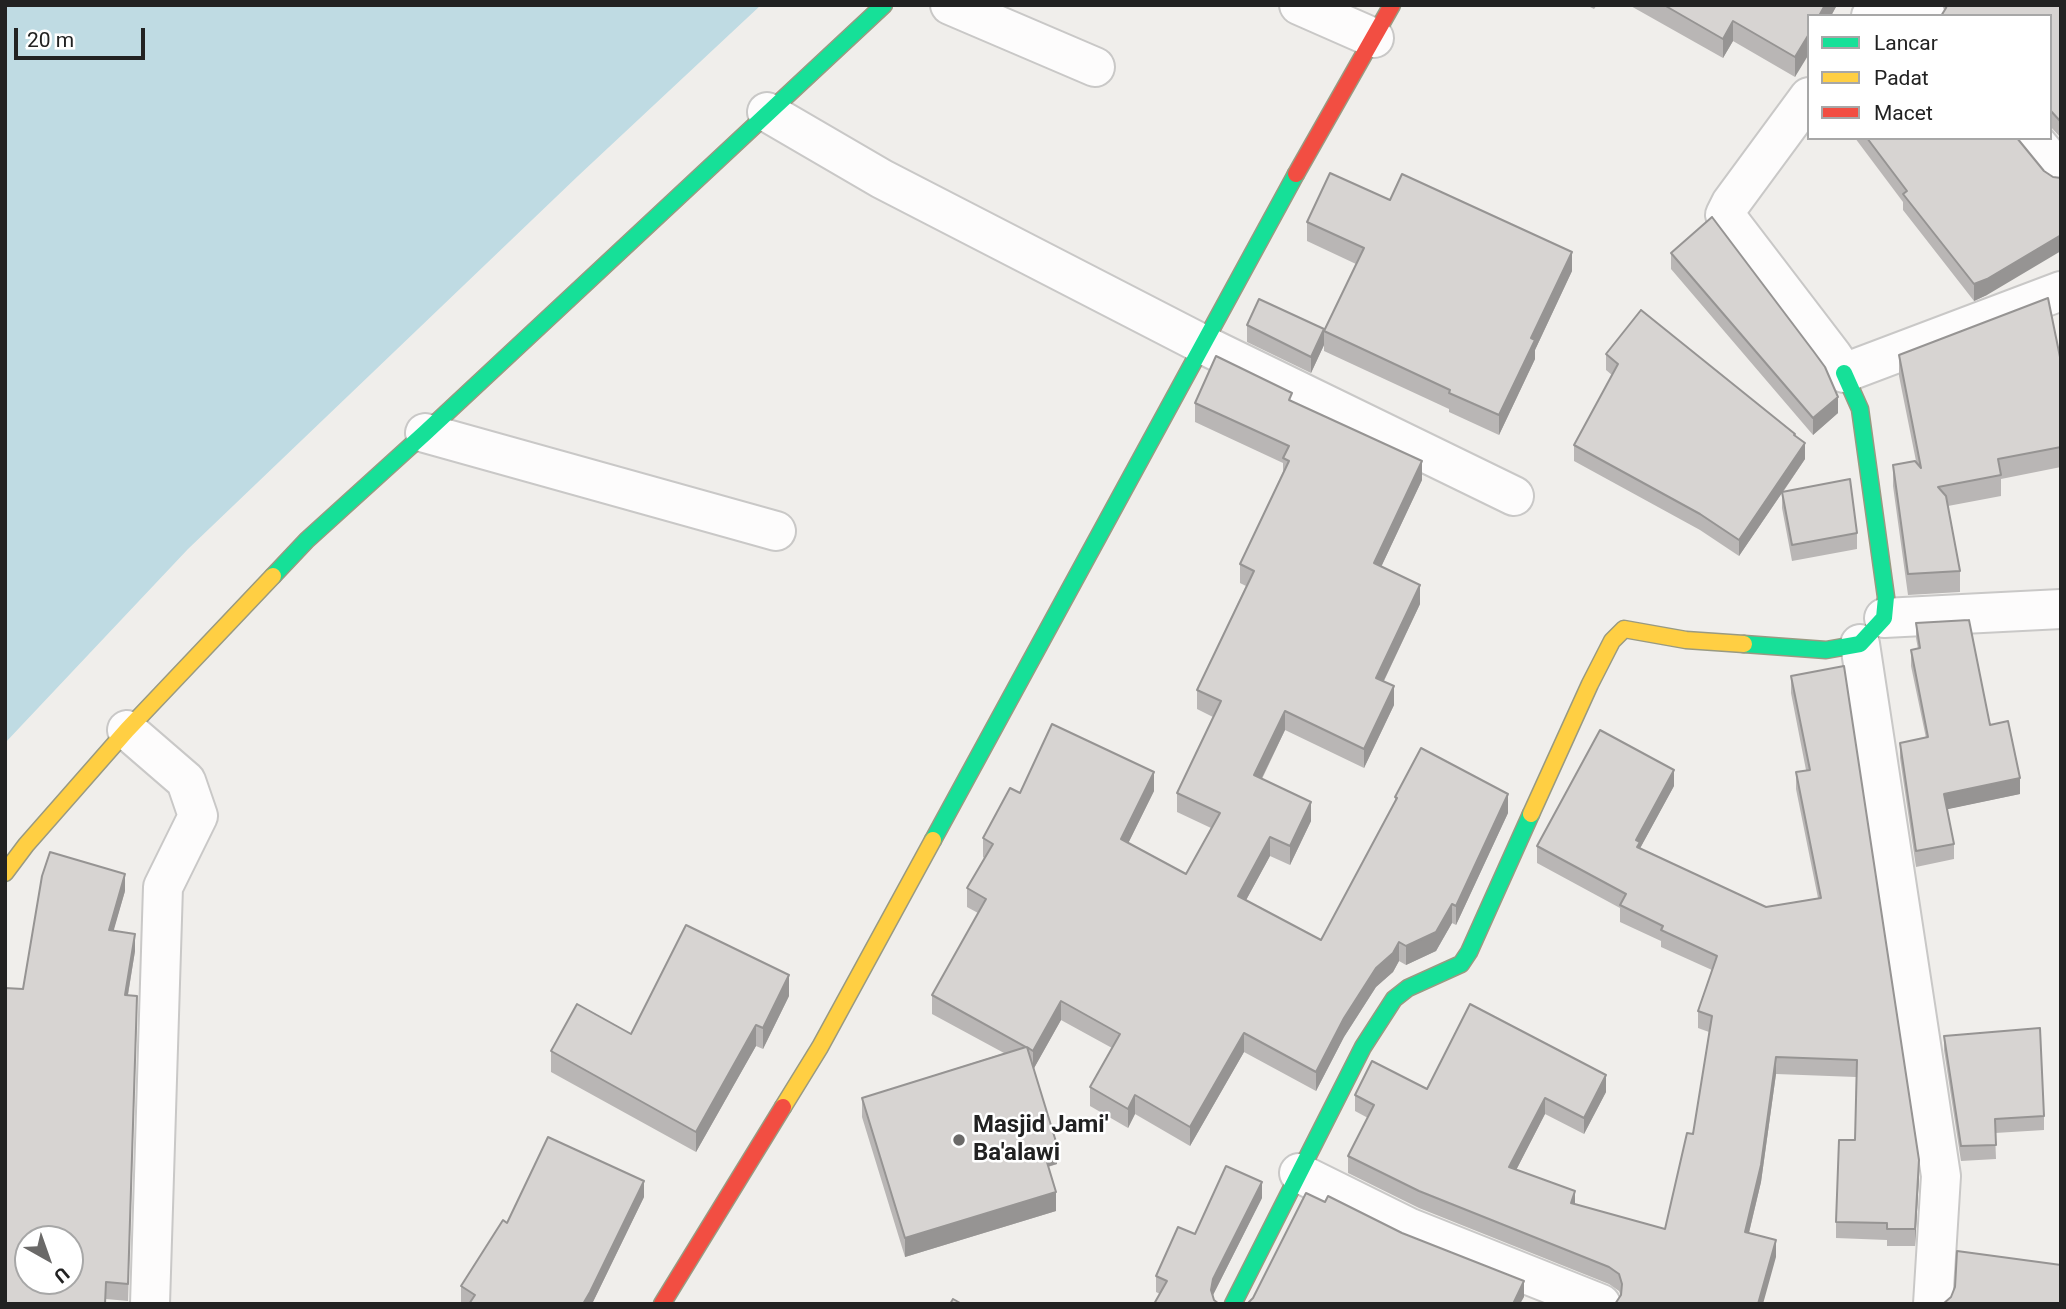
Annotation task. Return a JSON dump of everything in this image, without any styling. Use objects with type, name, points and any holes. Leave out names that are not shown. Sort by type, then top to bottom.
[{"type":"street","points":[[5,873],[26,845],[127,730],[307,540],[884,5]]},
{"type":"street","points":[[950,5],[1096,67]]},
{"type":"street","points":[[1299,5],[1374,38]]},
{"type":"street","points":[[662,1304],[820,1047],[1300,166],[1392,5]]},
{"type":"street","points":[[1886,8],[1916,14]]},
{"type":"street","points":[[1807,100],[1725,215],[1832,355],[1844,373],[1860,410],[1886,597],[1872,631],[1941,1176],[1933,1304]]},
{"type":"street","points":[[767,112],[882,179],[1204,345],[1514,496]]},
{"type":"street","points":[[2034,140],[2061,173]]},
{"type":"street","points":[[1844,373],[2061,291]]},
{"type":"street","points":[[425,433],[776,531]]},
{"type":"street","points":[[1233,1304],[1363,1047],[1394,999],[1408,988],[1461,964],[1469,952],[1590,684],[1612,641],[1624,629],[1686,640],[1826,650],[1872,631],[2061,609]]},
{"type":"street","points":[[127,730],[186,781],[198,816],[163,887],[150,1304]]},
{"type":"street","points":[[1299,1173],[1410,1228],[1601,1304]]},
{"type":"water","points":[[5,5],[761,5],[188,549],[5,743]]},
{"type":"building","points":[[1664,5],[1825,5],[1820,14],[1807,14],[1807,37],[1795,57],[1733,21],[1723,39]]},
{"type":"building","points":[[1947,5],[2061,5],[2061,122],[2052,112],[2052,14],[1942,14]]},
{"type":"building","points":[[1869,140],[2019,140],[2044,171],[2053,177],[2061,178],[2061,235],[1974,284],[1903,194],[1907,191]]},
{"type":"building","points":[[1330,173],[1390,200],[1402,174],[1572,252],[1531,338],[1535,340],[1499,415],[1324,331],[1364,248],[1307,222]]},
{"type":"building","points":[[1712,217],[1825,367],[1838,397],[1813,418],[1671,253]]},
{"type":"building","points":[[2048,298],[2061,362],[2061,447],[1998,459],[2001,475],[1938,487],[1946,496],[1960,571],[1908,574],[1893,465],[1915,461],[1921,468],[1899,355]]},
{"type":"building","points":[[1259,299],[1324,329],[1311,357],[1247,325]]},
{"type":"building","points":[[1641,310],[1805,443],[1739,540],[1700,514],[1574,445],[1618,364],[1606,354]]},
{"type":"building","points":[[1216,356],[1292,393],[1289,400],[1422,461],[1374,563],[1420,585],[1376,678],[1394,686],[1364,749],[1285,711],[1254,775],[1311,802],[1290,846],[1270,837],[1238,896],[1321,940],[1421,748],[1508,794],[1456,906],[1452,904],[1436,932],[1406,946],[1399,942],[1393,953],[1376,968],[1344,1018],[1316,1072],[1244,1033],[1190,1127],[1135,1095],[1128,1109],[1090,1087],[1120,1034],[1061,1001],[1033,1051],[1027,1047],[1057,1145],[1043,1149],[1056,1192],[905,1238],[862,1098],[1026,1047],[932,995],[986,899],[967,888],[993,844],[983,838],[1010,788],[1020,793],[1052,724],[1154,772],[1121,839],[1186,874],[1220,813],[1177,793],[1221,701],[1197,690],[1254,571],[1240,564],[1289,461],[1283,458],[1289,446],[1195,403]]},
{"type":"building","points":[[1850,479],[1857,533],[1792,545],[1782,492]]},
{"type":"building","points":[[1969,620],[1990,725],[2008,721],[2020,778],[1944,794],[1954,844],[1916,851],[1900,743],[1928,737],[1911,650],[1920,648],[1916,623]]},
{"type":"building","points":[[1844,666],[1919,1160],[1915,1229],[1887,1229],[1887,1223],[1836,1222],[1839,1140],[1855,1140],[1857,1060],[1776,1057],[1761,1165],[1745,1232],[1776,1240],[1758,1304],[1615,1304],[1621,1295],[1622,1284],[1619,1274],[1609,1267],[1419,1191],[1348,1156],[1374,1105],[1355,1095],[1372,1061],[1427,1089],[1470,1004],[1606,1075],[1584,1118],[1545,1098],[1509,1167],[1575,1191],[1571,1203],[1665,1229],[1687,1133],[1693,1134],[1712,1016],[1698,1011],[1717,956],[1661,930],[1663,926],[1620,905],[1626,894],[1537,846],[1600,730],[1674,770],[1636,840],[1640,842],[1637,847],[1766,907],[1821,898],[1796,772],[1810,770],[1791,676]]},
{"type":"building","points":[[50,852],[125,874],[109,930],[135,934],[125,995],[137,996],[128,1284],[106,1282],[105,1304],[5,1304],[5,988],[23,989],[42,876]]},
{"type":"building","points":[[686,925],[789,975],[763,1028],[756,1025],[696,1132],[551,1051],[577,1004],[631,1034]]},
{"type":"building","points":[[2040,1028],[2044,1116],[1995,1119],[1996,1145],[1961,1146],[1944,1036]]},
{"type":"building","points":[[548,1137],[644,1181],[583,1304],[469,1304],[475,1295],[461,1286],[503,1220],[507,1223]]},
{"type":"building","points":[[1226,1166],[1262,1182],[1213,1279],[1211,1290],[1214,1300],[1219,1304],[1154,1304],[1167,1281],[1156,1276],[1178,1227],[1195,1234]]},
{"type":"building","points":[[1306,1193],[1325,1202],[1328,1196],[1402,1233],[1524,1281],[1513,1304],[1247,1304],[1253,1298]]},
{"type":"building","points":[[1957,1251],[2061,1265],[2061,1304],[1943,1304],[1951,1297],[1955,1287]]},
{"type":"traffic: fast","points":[[273,576],[307,540],[884,5]]},
{"type":"traffic: fast","points":[[933,840],[1296,174]]},
{"type":"traffic: fast","points":[[1744,644],[1826,650],[1860,644],[1884,618],[1886,597],[1860,409],[1844,373]]},
{"type":"traffic: fast","points":[[1233,1304],[1363,1047],[1394,999],[1408,988],[1461,964],[1469,952],[1531,814]]},
{"type":"traffic: slow","points":[[5,873],[26,845],[127,730],[273,576]]},
{"type":"traffic: slow","points":[[1531,814],[1590,684],[1612,641],[1624,629],[1686,640],[1744,644]]},
{"type":"traffic: slow","points":[[783,1107],[820,1047],[933,840]]},
{"type":"traffic: jam","points":[[1296,174],[1392,5]]},
{"type":"traffic: jam","points":[[662,1304],[783,1107]]},
{"type":"place","name":"Masjid Jami' Ba'alawi","points":[[959,1140]]}]
